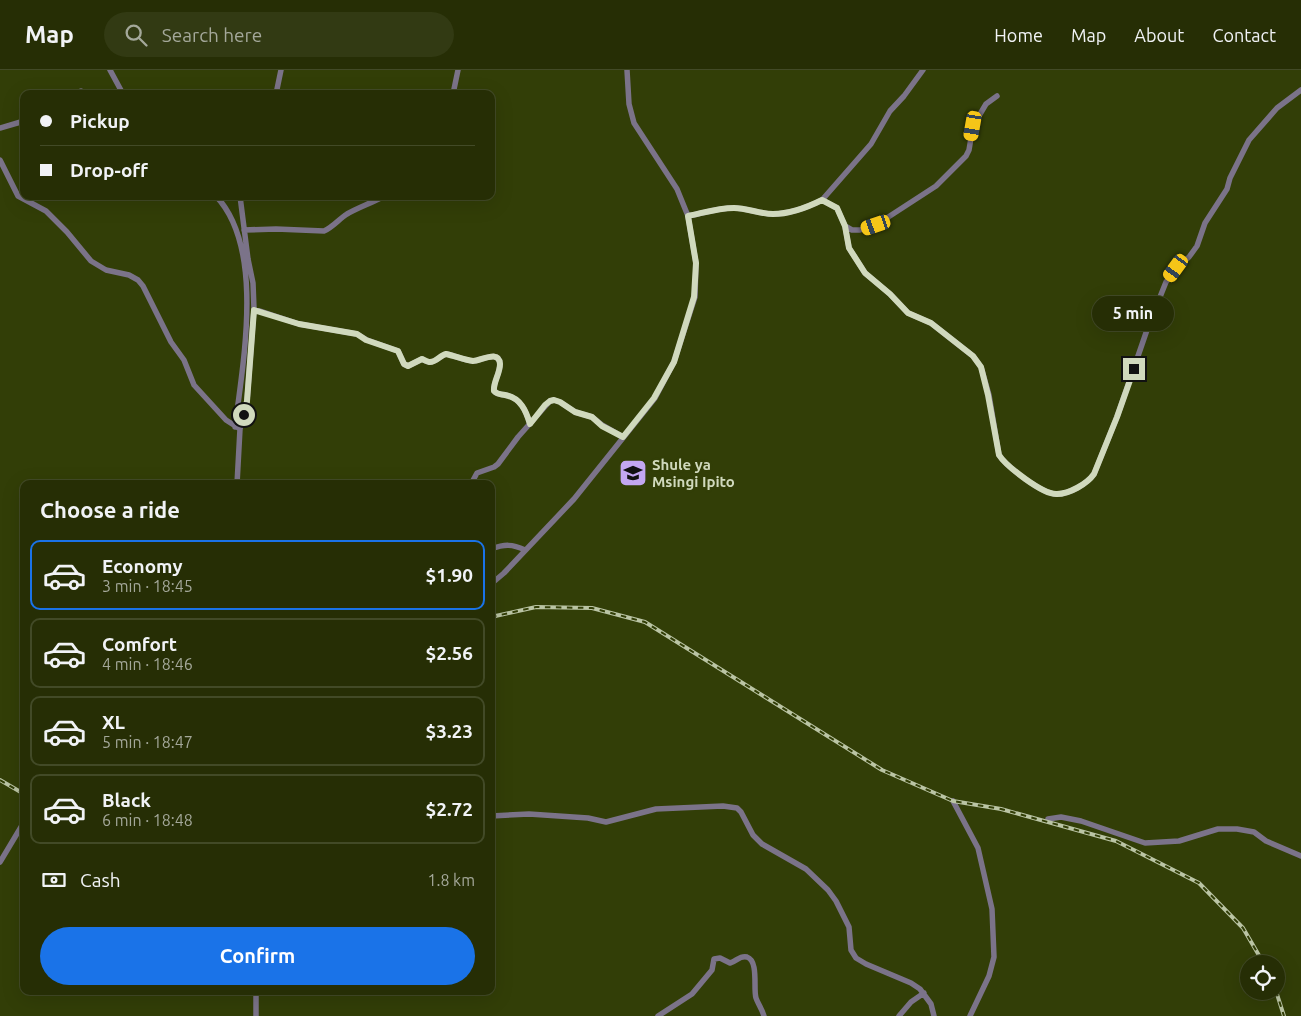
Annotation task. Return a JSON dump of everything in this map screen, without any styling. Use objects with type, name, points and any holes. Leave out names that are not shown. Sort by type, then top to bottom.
[{"type":"street","points":[[110,70],[121,90]]},
{"type":"street","points":[[277,90],[281,70]]},
{"type":"street","points":[[454,90],[458,70]]},
{"type":"street","points":[[495,581],[574,499],[654,398],[674,362],[694,297],[696,263],[688,216],[677,188],[634,123],[627,70]]},
{"type":"street","points":[[688,216],[732,208],[773,214],[793,210],[822,200],[871,144],[890,111],[904,96],[923,70]]},
{"type":"street","points":[[822,200],[837,208],[845,226],[849,248],[865,273],[890,294],[908,313],[931,323],[973,356],[981,367],[999,455],[1003,461],[1049,493],[1057,495],[1089,482],[1094,474],[1117,417],[1148,327],[1166,282],[1176,268],[1189,257],[1197,246],[1205,223],[1227,189],[1230,178],[1249,140],[1277,108],[1301,90]]},
{"type":"street","points":[[845,226],[852,230],[860,230],[876,225],[936,186],[966,156],[969,150],[973,126],[986,104],[997,96]]},
{"type":"street","points":[[0,128],[20,122]]},
{"type":"street","points":[[0,160],[20,197]]},
{"type":"street","points":[[25,200],[46,211],[67,232],[91,261],[106,270],[129,275],[138,280],[143,286],[171,342],[184,360],[194,385],[238,428]]},
{"type":"street","points":[[219,200],[234,223],[240,245],[246,289],[247,323],[238,428],[237,480]]},
{"type":"street","points":[[238,428],[247,401],[254,310],[253,283],[240,200]]},
{"type":"street","points":[[244,230],[324,231],[331,228],[345,216],[376,200]]},
{"type":"street","points":[[254,310],[299,324],[357,334],[366,340],[398,351],[404,364],[408,366],[422,359],[429,362],[437,360],[446,354],[474,361],[489,356],[494,357],[500,364],[494,384],[494,391],[499,395],[507,395],[524,406],[530,424]]},
{"type":"street","points":[[473,480],[477,473],[498,464],[518,437],[550,401],[560,402],[575,412],[592,417],[602,426],[623,437]]},
{"type":"street","points":[[495,547],[503,544],[510,544],[525,550]]},
{"type":"street","points":[[953,800],[978,848],[992,909],[994,957],[989,976],[970,1016]]},
{"type":"street","points":[[495,816],[529,814],[588,818],[606,822],[656,809],[723,806],[737,808],[753,835],[762,844],[806,869],[828,890],[836,901],[848,928],[851,950],[856,958],[910,983],[924,994],[931,1004],[934,1016]]},
{"type":"street","points":[[1048,819],[1061,817],[1081,821],[1145,843],[1179,841],[1218,829],[1237,829],[1254,832],[1266,841],[1301,856]]},
{"type":"street","points":[[0,862],[20,829]]},
{"type":"street","points":[[658,1016],[692,994],[712,970],[714,959],[720,958],[730,963],[740,957],[751,959],[755,996],[762,1007],[764,1016]]},
{"type":"street","points":[[899,1016],[911,1002],[924,994]]},
{"type":"street","points":[[256,995],[256,1016]]},
{"type":"railway","points":[[495,616],[536,607],[592,608],[645,622],[882,770],[953,801],[1001,809],[1116,841],[1199,883],[1243,928],[1259,955]]},
{"type":"railway","points":[[0,780],[20,792]]},
{"type":"railway","points":[[1279,1000],[1284,1016]]},
{"type":"place","name":"Shule ya Msingi Ipito","points":[[633,473]]},
{"type":"route","points":[[244,415],[247,401],[254,310],[299,324],[357,334],[366,340],[398,351],[404,364],[408,366],[422,359],[429,362],[437,360],[446,354],[474,361],[489,356],[494,357],[500,364],[494,384],[494,391],[499,395],[507,395],[524,406],[530,424],[545,405],[554,400],[568,406],[575,412],[592,417],[602,426],[623,437],[654,398],[674,362],[694,297],[696,263],[688,216],[732,208],[773,214],[793,210],[822,200],[837,208],[845,226],[849,248],[865,273],[890,294],[908,313],[931,323],[973,356],[981,367],[999,455],[1013,469],[1049,493],[1057,495],[1089,482],[1101,459],[1134,369]]}]
